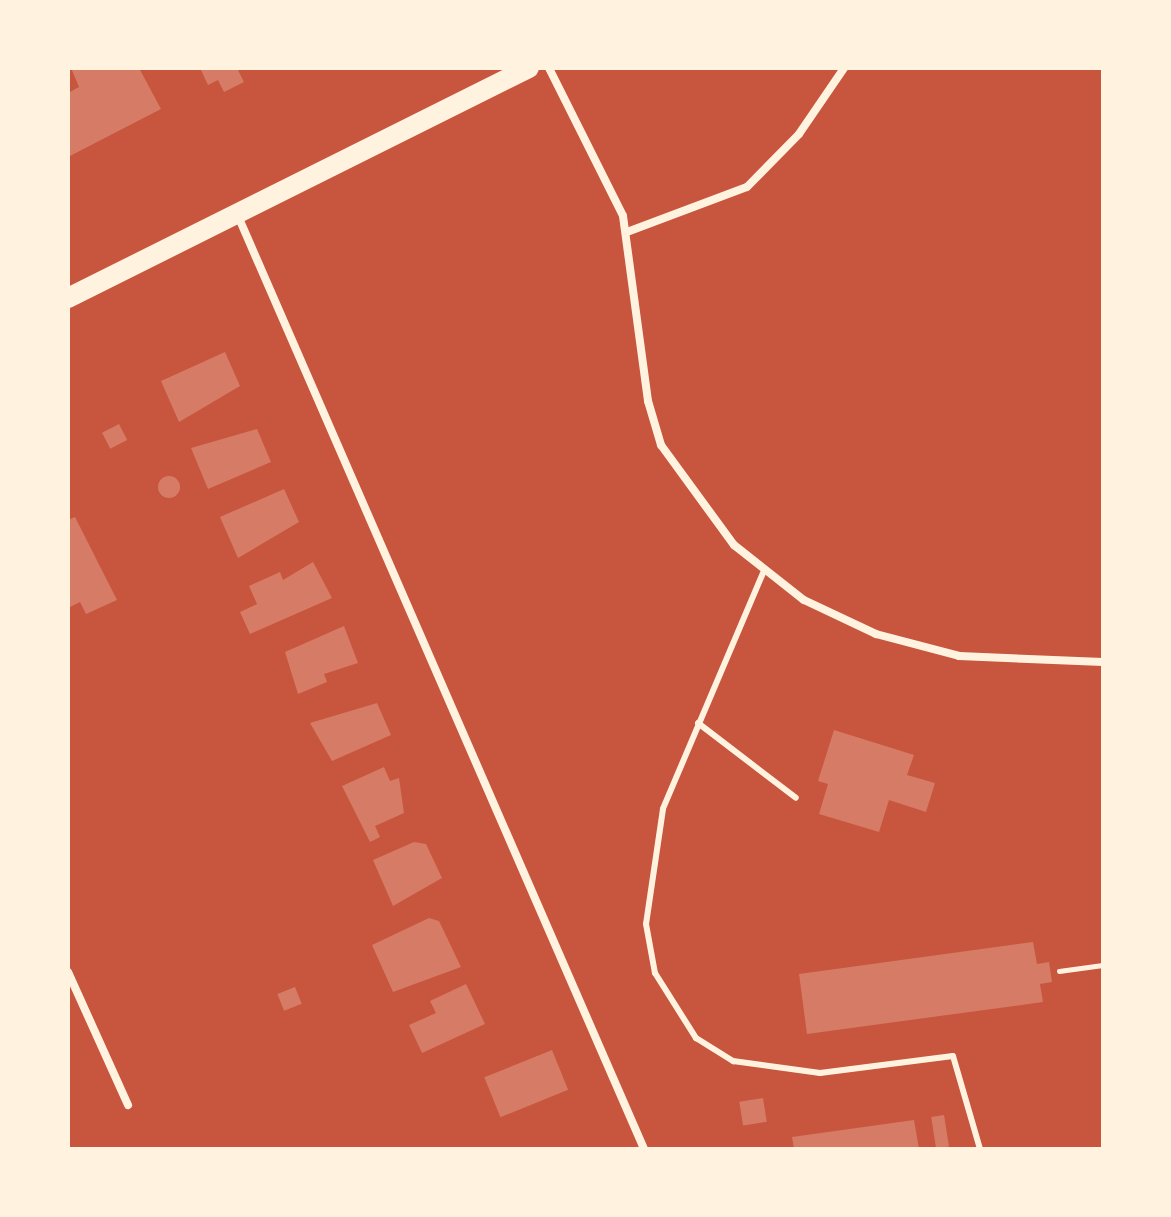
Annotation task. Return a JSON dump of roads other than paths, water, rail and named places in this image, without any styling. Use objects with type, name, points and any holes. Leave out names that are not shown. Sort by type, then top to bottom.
[{"type":"main road","points":[[68,298],[529,68]]},
{"type":"street","points":[[549,68],[627,232],[648,401],[661,445],[706,515],[763,573],[833,614],[924,649],[1103,662]]},
{"type":"street","points":[[627,232],[747,187],[799,134],[844,68]]},
{"type":"street","points":[[237,216],[644,1149]]},
{"type":"street","points":[[68,972],[128,1105]]},
{"type":"lane","points":[[763,573],[698,723],[650,867],[646,924],[672,1008],[696,1038],[733,1061],[771,1069],[820,1073],[953,1056],[980,1149]]},
{"type":"lane","points":[[698,723],[796,798]]}]
